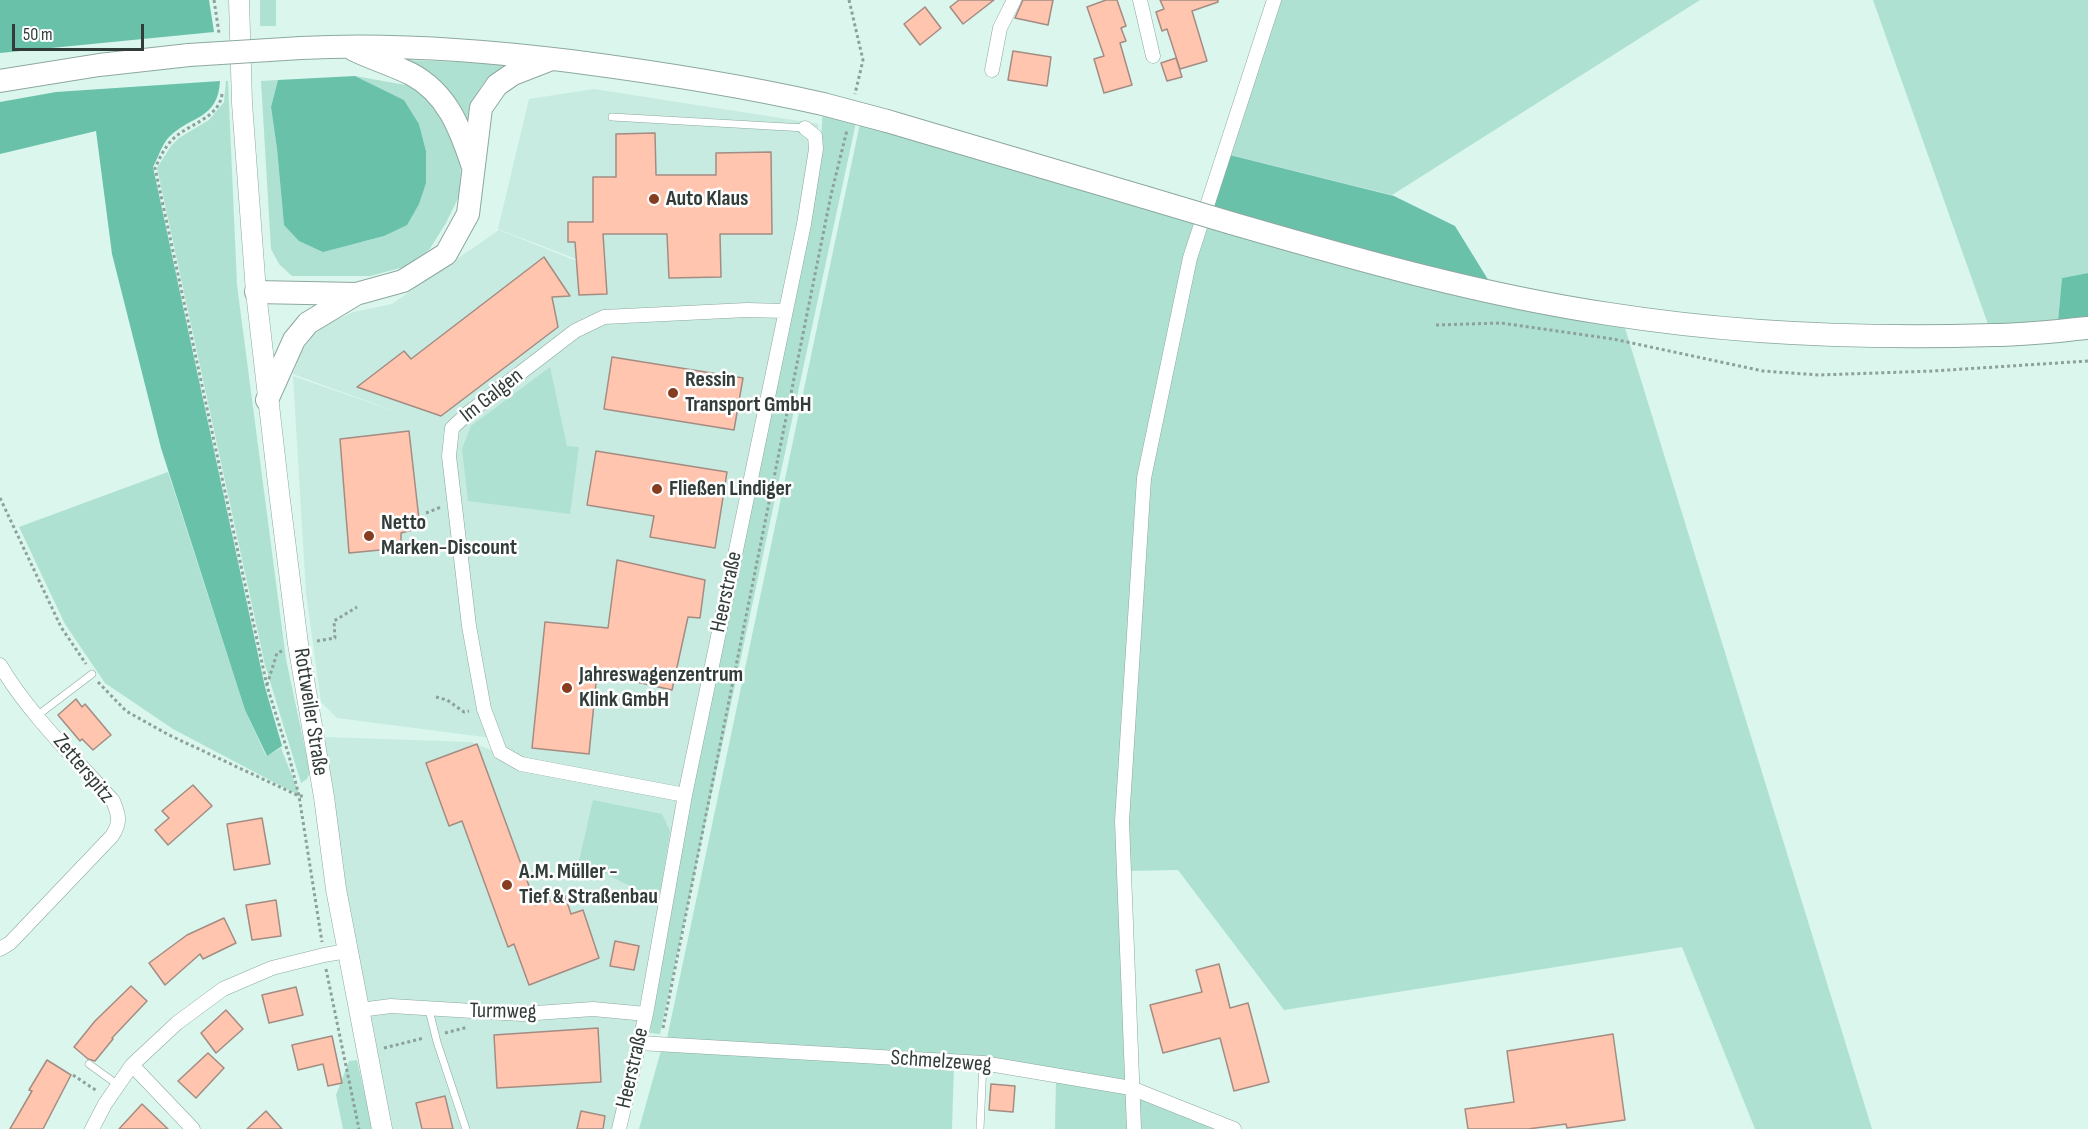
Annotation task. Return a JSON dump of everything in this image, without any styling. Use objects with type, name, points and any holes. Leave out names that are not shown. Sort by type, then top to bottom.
[{"type":"main road","points":[[348,47],[411,74],[431,87],[445,102],[460,127],[474,169]]},
{"type":"main road","points":[[0,81],[99,65],[189,55],[301,48],[433,48],[550,59],[656,72],[757,89],[823,104],[1354,259],[1492,291],[1608,314],[1725,329],[1874,337],[1995,335],[2088,328]]},
{"type":"main road","points":[[267,400],[294,339],[308,323],[356,294],[403,281],[446,254],[468,214],[481,108],[496,85],[513,74],[550,59]]},
{"type":"main road","points":[[256,292],[356,294]]},
{"type":"street","name":"Rottweiler Straße","points":[[240,0],[242,103],[256,292],[267,400],[298,644],[347,951],[382,1129]]},
{"type":"street","points":[[992,70],[1000,28],[1014,0]]},
{"type":"street","points":[[1140,0],[1154,56]]},
{"type":"street","points":[[1134,1129],[1122,821],[1144,478],[1190,258],[1274,0]]},
{"type":"street","name":"Heerstraße","points":[[619,1129],[646,1014],[685,795],[804,224],[816,149],[814,136],[806,128]]},
{"type":"street","name":"Im Galgen","points":[[685,795],[521,764],[500,752],[484,708],[469,626],[449,456],[452,428],[466,414],[575,331],[603,317],[747,310],[785,311]]},
{"type":"street","name":"Zetterspitz","points":[[0,665],[9,680],[38,715],[113,801],[119,816],[118,826],[112,836],[10,943],[0,949]]},
{"type":"street","points":[[92,1129],[109,1098],[132,1065],[177,1023],[223,989],[272,968],[347,951]]},
{"type":"street","name":"Turmweg","points":[[360,1010],[391,1006],[522,1014],[593,1009],[646,1014]]},
{"type":"street","name":"Schmelzeweg","points":[[639,1043],[983,1063],[1131,1088],[1234,1129]]},
{"type":"street","points":[[132,1065],[193,1129]]},
{"type":"lane","points":[[612,117],[806,128]]},
{"type":"lane","points":[[38,715],[92,674]]},
{"type":"lane","points":[[429,1010],[437,1042],[466,1129]]},
{"type":"lane","points":[[980,1129],[983,1063]]},
{"type":"lane","points":[[89,1064],[118,1085]]},
{"type":"path","points":[[214,0],[219,34]]},
{"type":"path","points":[[849,0],[863,60],[853,105]]},
{"type":"path","points":[[222,91],[221,101],[215,109],[173,138],[155,168],[267,686],[290,756],[299,796],[324,955],[359,1129]]},
{"type":"path","points":[[660,1045],[847,127]]},
{"type":"path","points":[[1436,325],[1502,323],[1613,339],[1763,371],[1819,375],[1933,371],[2088,360]]},
{"type":"path","points":[[0,498],[61,627],[92,674],[126,711],[169,735],[299,796]]},
{"type":"path","points":[[426,513],[436,508]]},
{"type":"path","points":[[267,686],[277,653],[298,644],[334,638],[334,621],[357,607]]},
{"type":"path","points":[[436,697],[447,700],[464,712],[484,708]]},
{"type":"path","points":[[73,1075],[109,1098]]},
{"type":"shaded area","points":[[260,0],[276,0],[276,26],[260,26]]},
{"type":"shaded area","points":[[1278,0],[1700,0],[1392,195],[1227,154]]},
{"type":"shaded area","points":[[1873,0],[2088,0],[2088,273],[2062,278],[2058,321],[1989,327]]},
{"type":"shaded area","points":[[406,60],[510,64],[490,76],[479,90],[471,129],[458,102],[447,89]]},
{"type":"shaded area","points":[[355,76],[411,86],[432,103],[449,126],[461,159],[460,194],[429,250],[404,267],[370,276],[292,276],[279,264],[271,249],[261,81],[278,80],[271,107],[284,225],[361,242],[384,236],[426,183],[426,151],[419,124],[404,100]]},
{"type":"shaded area","points":[[226,81],[228,81],[237,285],[286,659],[310,772],[307,779],[301,783],[265,665],[157,168],[179,138],[209,120],[224,102]]},
{"type":"shaded area","points":[[594,89],[819,124],[777,341],[615,1129],[386,1129],[326,787],[324,737],[471,742],[498,753],[492,738],[337,718],[321,702],[306,593],[293,376],[408,416],[293,374],[301,352],[320,327],[354,312],[392,304],[499,230],[586,265],[587,263],[498,229],[529,99]]},
{"type":"shaded area","points":[[823,104],[858,113],[660,1034],[650,1033],[688,793],[821,140]]},
{"type":"shaded area","points":[[862,114],[1204,210],[1142,477],[1120,820],[1129,1085],[985,1061],[666,1043]]},
{"type":"shaded area","points":[[1208,212],[1620,312],[1872,1129],[1755,1129],[1682,947],[1284,1010],[1178,870],[1127,871],[1126,822],[1146,479],[1193,260]]},
{"type":"shaded area","points":[[550,367],[567,446],[579,447],[570,514],[468,501],[462,449],[471,426]]},
{"type":"shaded area","points":[[168,472],[245,710],[266,756],[281,748],[300,796],[173,729],[105,683],[65,624],[19,527]]},
{"type":"shaded area","points":[[593,800],[662,814],[670,831],[659,900],[579,861]]},
{"type":"shaded area","points":[[662,1047],[954,1065],[952,1129],[639,1129]]},
{"type":"shaded area","points":[[357,1060],[373,1129],[343,1129],[336,1095],[349,1061]]},
{"type":"shaded area","points":[[1056,1078],[1129,1089],[1132,1129],[1055,1129]]},
{"type":"shaded area","points":[[1135,1093],[1162,1107],[1215,1129],[1137,1129]]},
{"type":"green space","points":[[0,0],[209,0],[214,32],[0,53]]},
{"type":"green space","points":[[355,76],[404,100],[419,124],[426,151],[426,183],[419,204],[407,225],[384,236],[323,252],[299,241],[284,225],[271,107],[278,80]]},
{"type":"green space","points":[[220,81],[218,94],[209,110],[169,137],[153,167],[265,687],[282,746],[267,756],[245,710],[161,448],[112,254],[96,131],[0,154],[0,102],[56,92]]},
{"type":"green space","points":[[1226,154],[1394,196],[1455,226],[1492,286],[1209,207]]},
{"type":"green space","points":[[2088,273],[2088,318],[2058,321],[2062,278]]},
{"type":"building","points":[[959,0],[994,0],[963,24],[950,7]]},
{"type":"building","points":[[1023,0],[1053,0],[1048,25],[1015,18]]},
{"type":"building","points":[[1106,0],[1117,0],[1126,26],[1121,28],[1126,41],[1120,43],[1132,85],[1104,93],[1094,59],[1104,56],[1087,7]]},
{"type":"building","points":[[1160,0],[1218,0],[1218,2],[1192,11],[1207,61],[1180,69],[1167,29],[1162,31],[1156,12],[1164,9]]},
{"type":"building","points":[[925,7],[941,28],[920,45],[904,24]]},
{"type":"building","points":[[1013,51],[1051,57],[1047,86],[1008,80]]},
{"type":"building","points":[[1176,58],[1182,77],[1167,81],[1161,63]]},
{"type":"building","points":[[655,133],[656,175],[716,175],[716,153],[771,152],[772,234],[720,234],[721,277],[669,278],[667,234],[603,234],[607,294],[579,295],[575,242],[568,242],[568,222],[593,222],[593,177],[616,177],[616,134]]},
{"type":"building","points":[[544,257],[570,296],[552,297],[558,327],[441,416],[357,387],[404,351],[411,359]]},
{"type":"building","name":"Ressin Transport GmbH","points":[[612,357],[743,378],[734,430],[604,409]]},
{"type":"building","points":[[409,431],[420,528],[401,533],[401,548],[349,553],[340,439]]},
{"type":"building","name":"Fließen Lindiger","points":[[596,451],[727,472],[715,548],[650,537],[654,516],[587,505]]},
{"type":"building","points":[[617,560],[705,580],[700,618],[688,617],[672,690],[597,673],[589,754],[532,748],[545,622],[608,628]]},
{"type":"building","points":[[76,699],[82,707],[85,704],[111,735],[93,750],[82,739],[80,741],[58,715]]},
{"type":"building","name":"A.M. Müller - Tief & Straßenbau","points":[[477,744],[536,905],[565,896],[571,914],[583,910],[599,958],[529,985],[514,944],[508,947],[462,821],[449,826],[426,763]]},
{"type":"building","points":[[193,785],[212,806],[168,845],[155,830],[169,818],[162,811]]},
{"type":"building","points":[[262,818],[270,864],[234,870],[227,824]]},
{"type":"building","points":[[276,900],[281,936],[252,940],[246,905]]},
{"type":"building","points":[[224,918],[236,943],[203,959],[200,954],[165,985],[149,963],[187,935]]},
{"type":"building","points":[[615,941],[639,946],[634,970],[610,966]]},
{"type":"building","points":[[1219,964],[1230,1008],[1248,1003],[1269,1082],[1234,1091],[1220,1038],[1163,1053],[1150,1005],[1202,992],[1196,970]]},
{"type":"building","points":[[131,986],[147,1001],[112,1038],[95,1061],[88,1059],[74,1047],[95,1021]]},
{"type":"building","points":[[296,987],[303,1015],[269,1023],[262,995]]},
{"type":"building","points":[[226,1010],[243,1029],[216,1053],[201,1033]]},
{"type":"building","points":[[598,1028],[601,1082],[497,1088],[494,1035]]},
{"type":"building","points":[[1613,1034],[1625,1120],[1567,1128],[1566,1124],[1528,1129],[1468,1129],[1465,1109],[1514,1102],[1507,1051]]},
{"type":"building","points":[[332,1036],[342,1083],[328,1086],[323,1064],[298,1070],[292,1045]]},
{"type":"building","points":[[208,1053],[224,1068],[196,1098],[178,1081]]},
{"type":"building","points":[[47,1060],[71,1075],[43,1129],[10,1129],[32,1091],[29,1090]]},
{"type":"building","points":[[991,1084],[1015,1086],[1013,1112],[989,1110]]},
{"type":"building","points":[[445,1096],[453,1129],[422,1129],[416,1103]]},
{"type":"building","points":[[142,1104],[168,1129],[119,1129]]},
{"type":"building","points":[[266,1111],[282,1129],[247,1129]]},
{"type":"building","points":[[581,1111],[605,1116],[603,1129],[577,1129]]},
{"type":"place","name":"Auto Klaus","points":[[654,199]]},
{"type":"place","name":"Ressin Transport GmbH","points":[[673,393]]},
{"type":"place","name":"Fließen Lindiger","points":[[657,489]]},
{"type":"place","name":"Netto Marken-Discount","points":[[369,536]]},
{"type":"place","name":"Jahreswagenzentrum Klink GmbH","points":[[567,688]]},
{"type":"place","name":"A.M. Müller - Tief & Straßenbau","points":[[507,885]]}]
